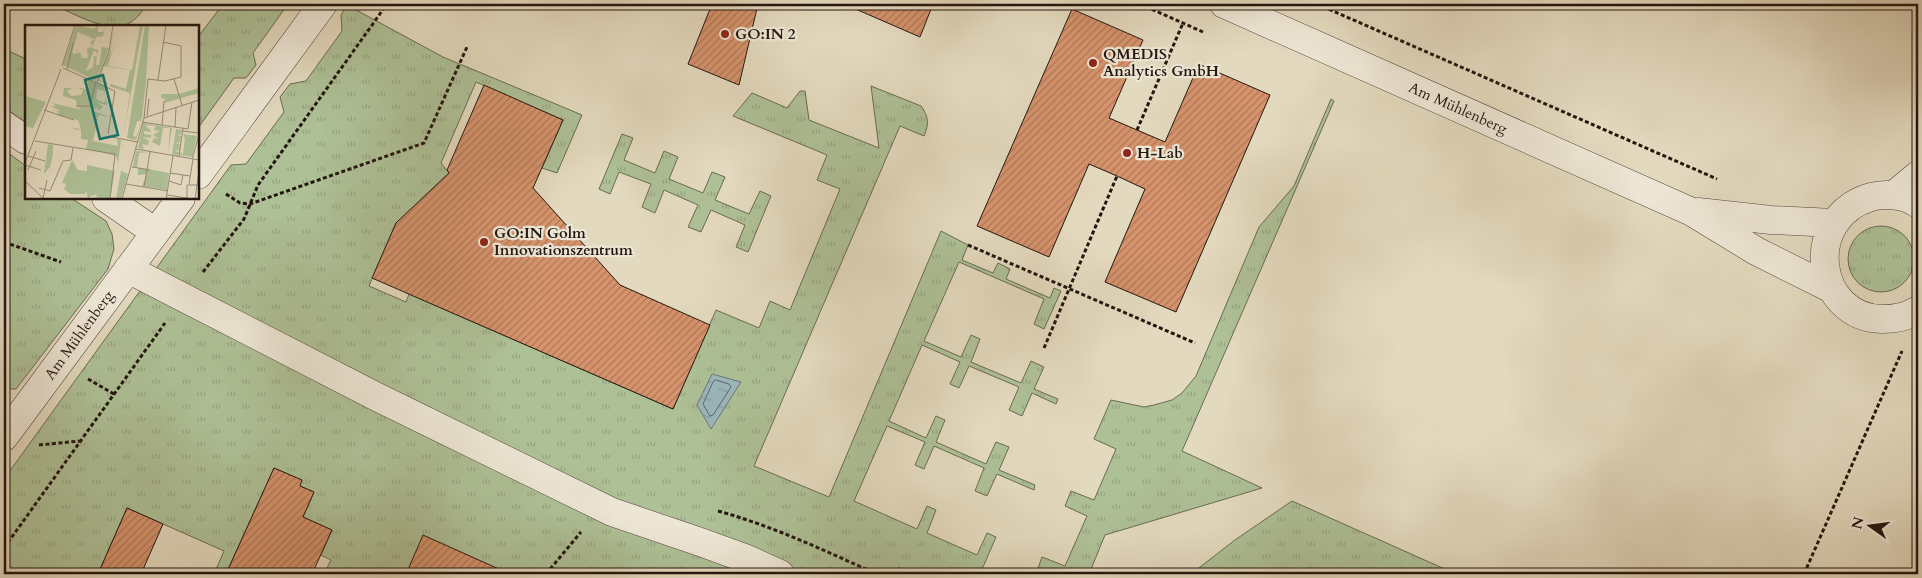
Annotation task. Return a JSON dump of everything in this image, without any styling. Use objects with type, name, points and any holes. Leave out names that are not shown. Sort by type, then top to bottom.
[{"type":"street","points":[[208,182],[323,4]]},
{"type":"street","name":"Am Mühlenberg","points":[[1224,4],[1692,212],[1756,251],[1832,289]]},
{"type":"street","points":[[4,124],[25,139]]},
{"type":"street","name":"Am Mühlenberg","points":[[1915,312],[1894,319],[1876,319],[1859,313],[1844,303],[1832,289],[1826,273],[1824,256],[1827,239],[1834,223],[1845,210],[1860,201],[1877,196],[1906,200],[1918,175]]},
{"type":"street","points":[[107,199],[155,232]]},
{"type":"street","name":"Am Mühlenberg","points":[[4,437],[180,199]]},
{"type":"street","name":"Am Mühlenberg","points":[[1692,212],[1771,220],[1834,223]]},
{"type":"street","points":[[128,269],[375,396],[602,507],[747,559],[780,574]]},
{"type":"path","points":[[203,273],[244,218],[258,185],[386,4]]},
{"type":"path","points":[[1317,4],[1724,182]]},
{"type":"path","points":[[1137,130],[1183,23]]},
{"type":"path","points":[[208,182],[240,203],[250,204],[424,143],[467,47]]},
{"type":"path","points":[[1044,348],[1117,176]]},
{"type":"path","points":[[4,242],[61,262]]},
{"type":"path","points":[[968,245],[1195,343]]},
{"type":"path","points":[[4,548],[182,298]]},
{"type":"path","points":[[1804,574],[1906,343],[1915,312]]},
{"type":"path","points":[[34,446],[81,440]]},
{"type":"path","points":[[546,574],[602,507]]},
{"type":"path","points":[[716,511],[742,517],[877,574]]},
{"type":"green space","points":[[52,4],[147,4],[138,16],[124,25],[102,25]]},
{"type":"green space","points":[[223,4],[288,4],[253,53],[256,65],[246,78],[234,78],[199,127],[199,36]]},
{"type":"green space","points":[[347,5],[443,57],[582,115],[557,173],[542,168],[563,120],[476,82],[441,163],[449,173],[396,223],[369,286],[406,302],[409,294],[673,409],[716,310],[759,328],[770,301],[790,310],[840,189],[817,180],[827,155],[733,116],[752,93],[787,108],[800,91],[805,91],[809,120],[879,148],[871,86],[921,106],[926,114],[927,121],[924,136],[900,126],[754,466],[829,497],[941,231],[968,245],[962,260],[993,273],[998,263],[1010,269],[1006,279],[1050,298],[1054,288],[1061,291],[1044,329],[1034,324],[1044,299],[959,262],[924,341],[961,357],[971,335],[980,339],[971,362],[1021,383],[1031,361],[1044,367],[1034,389],[1058,399],[1056,404],[1032,393],[1022,416],[1009,410],[1019,387],[969,366],[959,388],[950,384],[960,362],[922,345],[889,421],[926,438],[936,416],[945,420],[936,442],[986,464],[996,442],[1009,447],[999,470],[1035,485],[1034,490],[997,474],[987,496],[975,491],[984,468],[934,446],[924,469],[915,465],[925,442],[887,426],[854,501],[917,529],[927,506],[936,510],[927,533],[977,555],[987,533],[996,537],[980,574],[909,574],[898,567],[905,574],[324,574],[331,560],[321,555],[332,530],[303,517],[314,492],[300,486],[301,480],[274,468],[226,574],[214,574],[224,551],[127,508],[98,574],[20,574],[4,560],[4,479],[231,165],[246,164],[284,112],[280,97],[290,84],[306,81],[342,31],[341,15]]},
{"type":"green space","points":[[4,49],[25,59],[25,122],[4,107]]},
{"type":"green space","points":[[1331,99],[1334,101],[1182,451],[1262,488],[1105,535],[1089,574],[1036,574],[1042,557],[1065,566],[1087,516],[1065,506],[1071,491],[1094,500],[1116,449],[1094,439],[1111,400],[1144,407],[1172,400],[1182,393],[1196,376],[1259,227],[1294,186]]},
{"type":"green space","points":[[622,134],[633,138],[624,160],[655,173],[664,151],[678,157],[669,179],[703,193],[712,172],[725,177],[715,200],[749,214],[760,191],[771,196],[748,252],[736,247],[745,225],[711,210],[701,232],[688,227],[698,205],[664,190],[655,213],[642,207],[651,184],[619,172],[610,194],[599,189]]},
{"type":"green space","points":[[4,150],[25,165],[25,199],[73,199],[106,221],[112,234],[114,249],[108,269],[16,389],[4,389]]},
{"type":"green space","points":[[1881,226],[1894,228],[1904,236],[1912,246],[1914,259],[1912,272],[1904,282],[1894,290],[1881,292],[1868,290],[1858,282],[1850,272],[1848,259],[1850,246],[1858,236],[1868,228]]},
{"type":"green space","points":[[1292,501],[1456,574],[1191,574],[1235,540]]},
{"type":"green space","points":[[314,570],[324,574],[312,574]]},
{"type":"water","points":[[712,374],[741,382],[711,429],[697,405]]},
{"type":"building","name":"GO:IN 2","points":[[712,4],[758,4],[739,85],[688,64]]},
{"type":"building","points":[[844,4],[933,4],[920,37]]},
{"type":"building","name":"H-Lab","points":[[1072,9],[1143,40],[1109,118],[1165,142],[1199,64],[1270,95],[1176,312],[1105,282],[1145,189],[1117,176],[1089,164],[1049,257],[977,226]]},
{"type":"building","name":"GO:IN Golm Innovationszentrum","points":[[484,85],[563,120],[533,188],[620,285],[710,325],[673,409],[372,278],[396,223],[449,173],[447,170]]},
{"type":"building","points":[[274,468],[302,480],[300,486],[314,492],[303,517],[332,530],[312,574],[226,574]]},
{"type":"building","points":[[127,508],[163,524],[141,574],[98,574]]},
{"type":"building","points":[[423,535],[510,574],[406,574]]},
{"type":"place","name":"GO:IN 2","points":[[725,34]]},
{"type":"place","name":"QMEDIS Analytics GmbH","points":[[1093,63]]},
{"type":"place","name":"H-Lab","points":[[1127,153]]},
{"type":"place","name":"GO:IN Golm Innovationszentrum","points":[[484,242]]}]
